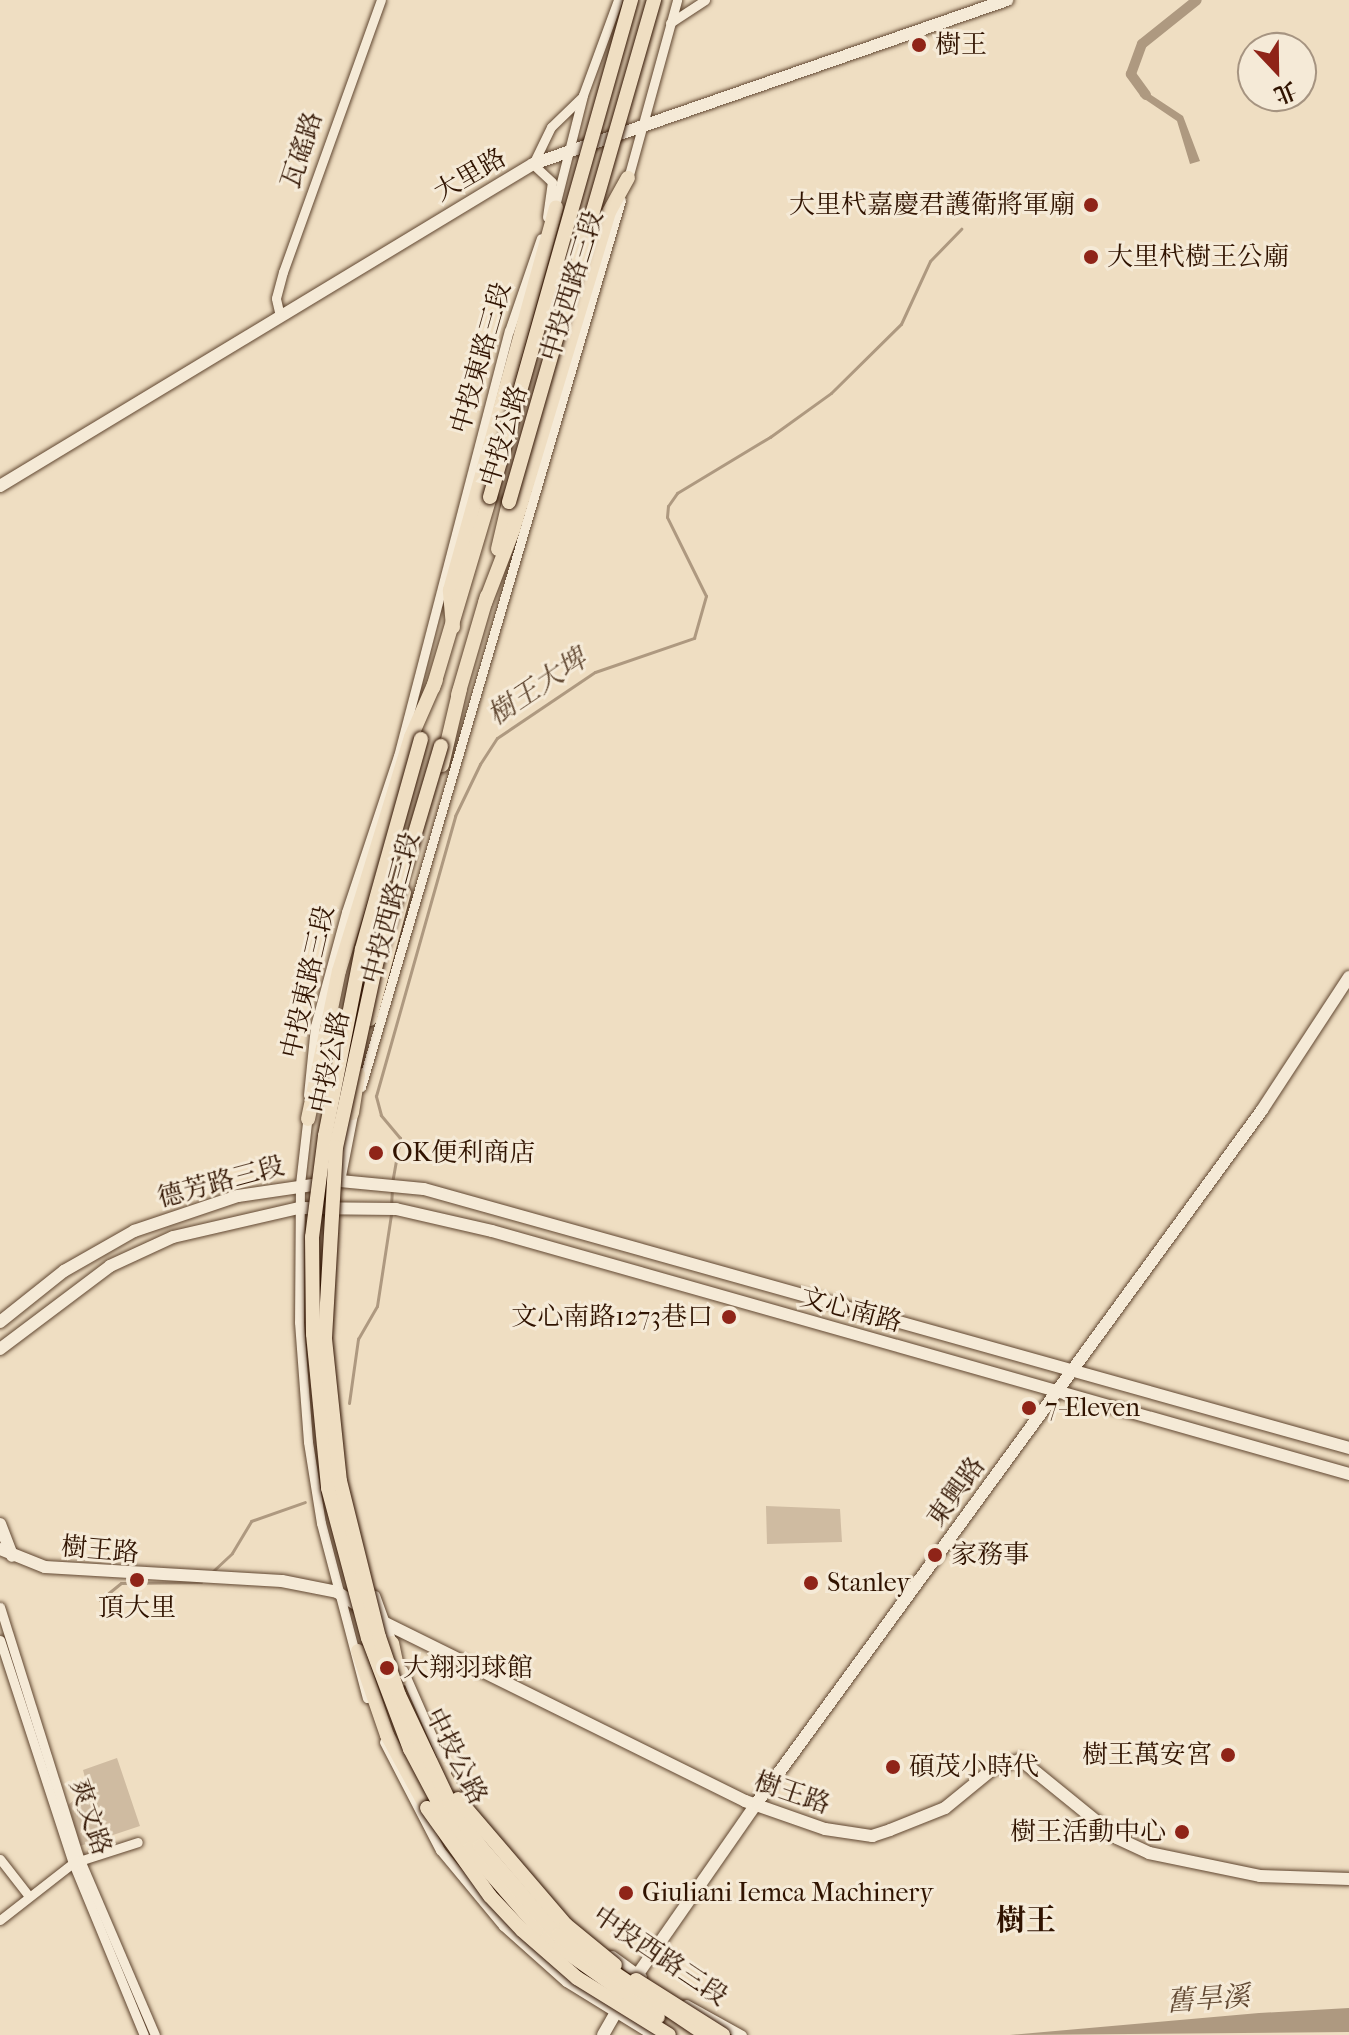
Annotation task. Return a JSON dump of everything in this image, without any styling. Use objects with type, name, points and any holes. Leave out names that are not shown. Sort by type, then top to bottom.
[{"type":"main road","name":"中投公路","points":[[631,0],[362,949],[325,1136],[312,1237],[313,1334],[328,1488],[377,1666],[410,1749],[437,1800],[469,1849],[547,1938],[686,2035]]},
{"type":"main road","name":"中投公路","points":[[654,0],[509,502],[485,603],[376,964],[336,1147],[325,1339],[340,1481],[379,1637],[399,1695],[449,1801],[480,1846],[558,1935],[706,2035]]},
{"type":"main road","points":[[485,603],[513,530],[609,212],[628,178]]},
{"type":"main road","points":[[453,627],[450,590],[556,207]]},
{"type":"main road","points":[[308,1119],[339,971],[411,737],[436,680]]},
{"type":"main road","points":[[352,1113],[360,1059],[460,689]]},
{"type":"main road","points":[[392,1643],[404,1693],[458,1799],[566,1925],[625,1973],[723,2035]]},
{"type":"main road","points":[[358,1651],[387,1735],[427,1808],[490,1896],[522,1930],[577,1978],[669,2035]]},
{"type":"street","name":"瓦磘路","points":[[280,316],[276,298],[283,272],[381,0]]},
{"type":"street","name":"中投東路三段","points":[[618,0],[583,95],[556,207],[543,231],[509,331],[398,756],[315,1026],[300,1184],[299,1322],[316,1492],[337,1592],[358,1651],[358,1675],[394,1769],[440,1850],[503,1926],[566,1982],[652,2035]]},
{"type":"street","name":"中投西路三段","points":[[677,0],[646,123],[352,1113],[340,1181],[332,1353],[348,1488],[361,1551],[392,1643],[448,1773],[501,1851],[572,1925],[638,1974],[742,2035]]},
{"type":"street","points":[[670,23],[705,0]]},
{"type":"street","name":"大里路","points":[[0,486],[533,164],[1007,0]]},
{"type":"street","points":[[543,231],[552,182],[533,164],[551,127],[583,95]]},
{"type":"street","name":"東興路","points":[[603,2035],[638,1974],[756,1804],[1262,1110],[1349,977]]},
{"type":"street","name":"文心南路","points":[[340,1181],[424,1189],[1349,1448]]},
{"type":"street","name":"德芳路三段","points":[[0,1322],[64,1271],[134,1231],[200,1205],[300,1184],[340,1181]]},
{"type":"street","name":"文心南路","points":[[338,1206],[421,1212],[1349,1474]]},
{"type":"street","name":"德芳路三段","points":[[0,1349],[88,1281],[140,1250],[225,1221],[299,1208],[338,1206]]},
{"type":"street","points":[[316,1492],[321,1480],[334,1475],[348,1488]]},
{"type":"street","points":[[0,1524],[12,1556]]},
{"type":"street","name":"樹王路","points":[[0,1549],[12,1556],[75,1571],[217,1576],[337,1592],[385,1623],[756,1804],[825,1829],[872,1836],[945,1808],[994,1768],[1021,1760],[1117,1838],[1149,1853],[1260,1876],[1349,1879]]},
{"type":"street","name":"爽文路","points":[[0,1607],[76,1862],[155,2035]]},
{"type":"street","name":"爽文路","points":[[0,1640],[76,1862],[144,2035]]},
{"type":"street","points":[[0,1920],[28,1895],[76,1862],[138,1842]]},
{"type":"street","points":[[0,1859],[28,1895]]},
{"type":"shaded area","points":[[1139,87],[1183,116],[1200,161],[1190,164],[1177,121],[1140,96]]},
{"type":"shaded area","points":[[766,1506],[840,1509],[842,1542],[767,1544]]},
{"type":"shaded area","points":[[117,1758],[140,1826],[80,1846],[68,1805],[88,1789],[83,1770]]},
{"type":"shaded area","name":"舊旱溪","points":[[1349,2008],[1349,2032],[1010,2035],[1259,2013]]},
{"type":"waterway","name":"樹王大埤","points":[[1146,95],[1131,74],[1142,44],[1197,0]]},
{"type":"waterway","name":"樹王大埤","points":[[392,1183],[400,1138],[381,1115],[376,1096],[455,816],[480,764],[497,738],[595,672],[694,638],[706,596],[667,517],[668,506],[677,493],[770,437],[831,393],[901,324],[930,261],[961,229]]},
{"type":"waterway","name":"樹王大埤","points":[[391,1207],[392,1190]]},
{"type":"waterway","name":"樹王大埤","points":[[349,1403],[358,1339],[377,1306],[391,1214]]},
{"type":"waterway","name":"樹王大埤","points":[[213,1571],[232,1553],[251,1521],[305,1502]]},
{"type":"waterway","name":"樹王大埤","points":[[100,1600],[121,1583],[201,1582]]},
{"type":"place","name":"樹王","points":[[919,45]]},
{"type":"place","name":"大里杙嘉慶君護衛將軍廟","points":[[1091,205]]},
{"type":"place","name":"大里杙樹王公廟","points":[[1091,257]]},
{"type":"place","name":"OK便利商店","points":[[376,1153]]},
{"type":"place","name":"文心南路1273巷口","points":[[729,1317]]},
{"type":"place","name":"7-Eleven","points":[[1029,1408]]},
{"type":"place","name":"家務事","points":[[935,1555]]},
{"type":"place","name":"頂大里","points":[[137,1580]]},
{"type":"place","name":"Stanley","points":[[811,1583]]},
{"type":"place","name":"大翔羽球館","points":[[387,1668]]},
{"type":"place","name":"樹王萬安宮","points":[[1228,1755]]},
{"type":"place","name":"碩茂小時代","points":[[893,1767]]},
{"type":"place","name":"樹王活動中心","points":[[1182,1832]]},
{"type":"place","name":"Giuliani Iemca Machinery","points":[[626,1893]]},
{"type":"district","name":"樹王","points":[[1026,1921]]}]
